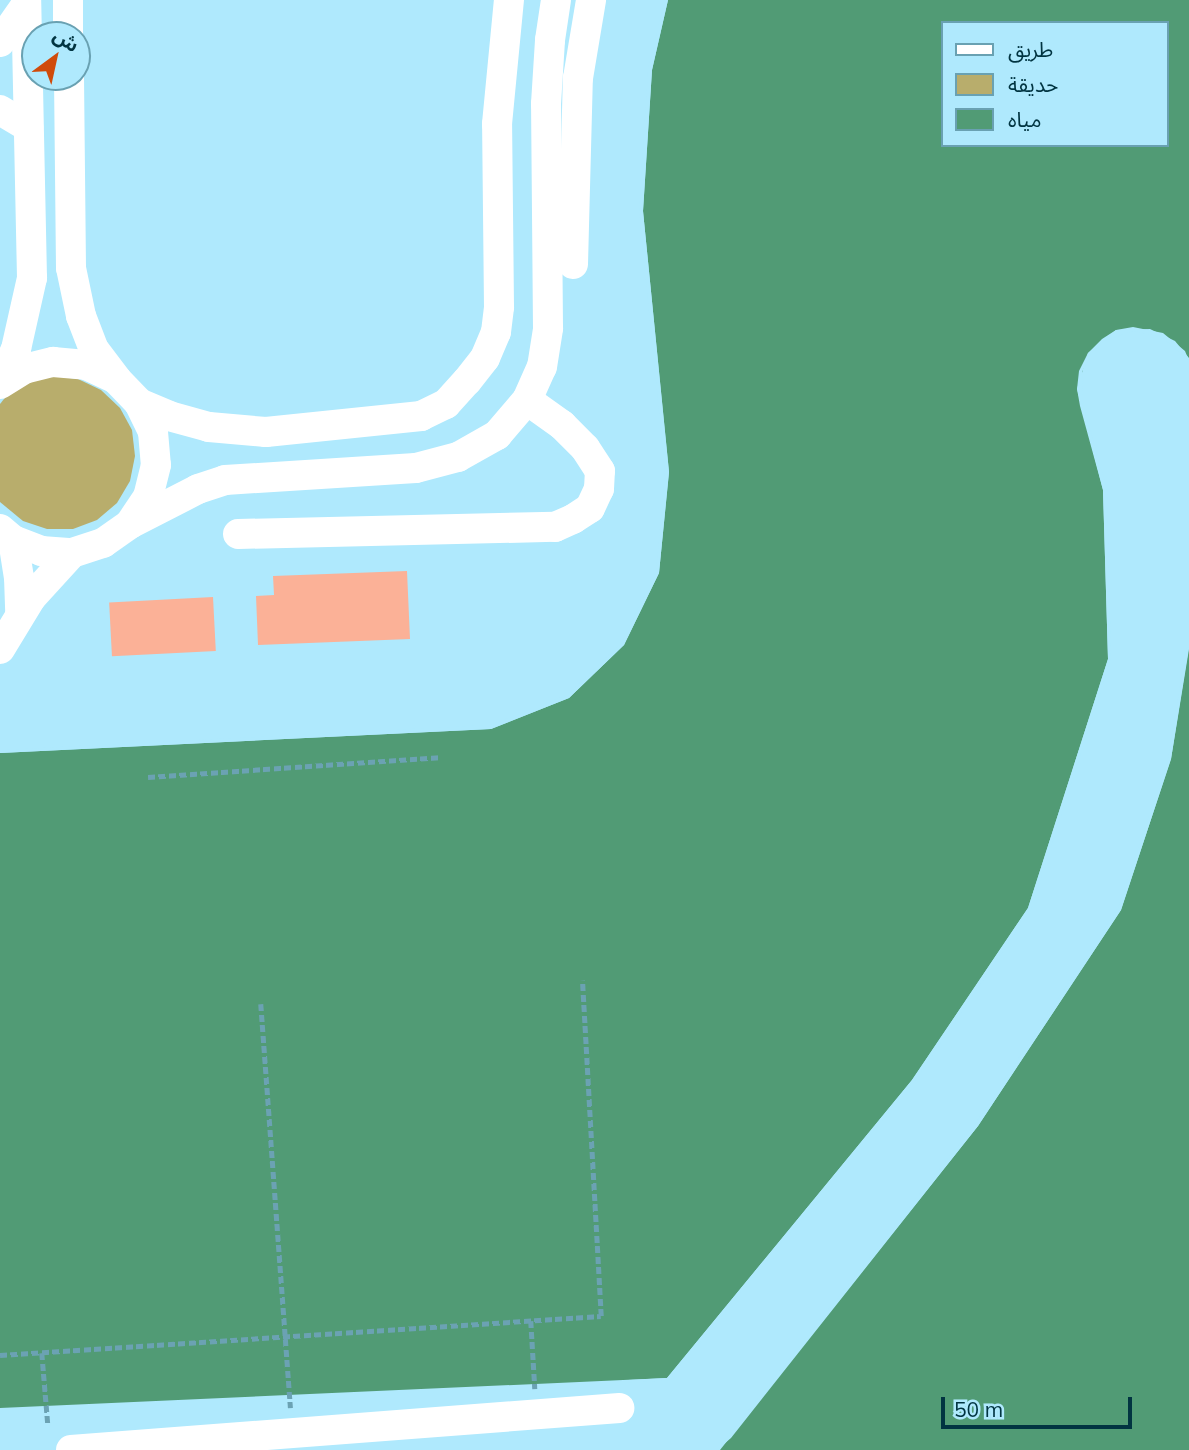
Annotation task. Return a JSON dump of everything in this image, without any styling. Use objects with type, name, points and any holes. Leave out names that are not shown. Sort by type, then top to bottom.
[{"type":"street","points":[[68,0],[68,21]]},
{"type":"street","points":[[69,91],[71,268],[81,316],[93,348],[116,379],[139,402],[169,416],[209,427],[266,432],[421,416],[446,404],[467,381],[485,358],[496,332],[499,307],[497,124],[509,0]]},
{"type":"street","points":[[6,534],[41,551],[72,553],[103,543],[130,524],[198,489],[225,480],[416,468],[458,457],[496,435],[527,400],[542,367],[548,328],[546,104],[550,40],[556,0]]},
{"type":"street","points":[[573,264],[578,78],[591,0]]},
{"type":"street","points":[[0,42],[26,3]]},
{"type":"street","points":[[0,383],[16,349],[32,278],[26,3]]},
{"type":"street","points":[[0,110],[28,127]]},
{"type":"street","points":[[0,383],[24,369],[53,362],[86,365],[116,379]]},
{"type":"street","points":[[238,534],[555,527],[573,519],[590,508],[599,489],[600,471],[585,448],[562,425],[527,400]]},
{"type":"street","points":[[130,524],[148,497],[156,465],[153,432],[139,402]]},
{"type":"street","points":[[6,534],[19,577],[20,614]]},
{"type":"street","points":[[0,649],[20,614],[44,582],[72,553]]},
{"type":"street","points":[[71,1450],[619,1408]]},
{"type":"path","points":[[148,777],[439,757]]},
{"type":"path","points":[[0,1356],[601,1316],[582,981]]},
{"type":"path","points":[[261,1004],[291,1411]]},
{"type":"path","points":[[531,1321],[536,1399]]},
{"type":"path","points":[[42,1353],[48,1425]]},
{"type":"green space","points":[[54,376],[78,379],[101,390],[120,408],[132,430],[135,456],[130,481],[117,503],[97,520],[73,529],[47,529],[23,521],[0,502],[0,404],[8,394],[29,382]]},
{"type":"water","points":[[668,0],[1189,0],[1189,358],[1175,341],[1150,329],[1116,330],[1088,353],[1077,389],[1103,490],[1108,659],[1028,908],[912,1080],[667,1378],[0,1408],[0,753],[491,729],[569,698],[624,645],[659,573],[669,472],[643,211],[652,70]]},
{"type":"water","points":[[1189,649],[1189,1450],[720,1450],[978,1126],[1121,910],[1171,759]]},
{"type":"pier","points":[[665,0],[668,0],[652,70],[643,211],[669,472],[659,573],[624,645],[569,698],[491,729],[0,753],[0,750],[490,725],[567,695],[621,643],[656,572],[665,472],[639,211],[648,69]]},
{"type":"pier","points":[[1133,327],[1163,333],[1185,351],[1189,361],[1162,337],[1133,331],[1104,341],[1091,355],[1082,372],[1083,405],[1107,490],[1111,659],[1031,910],[914,1082],[669,1380],[629,1383],[628,1380],[667,1378],[912,1080],[1028,908],[1108,659],[1103,490],[1080,406],[1077,389],[1079,371],[1088,353],[1102,339],[1116,330]]},
{"type":"pier","points":[[1189,646],[1171,759],[1121,910],[978,1126],[731,1438],[717,1450],[975,1124],[1118,908],[1168,759],[1186,649]]},
{"type":"building","points":[[407,571],[410,639],[258,645],[256,596],[274,595],[273,576]]},
{"type":"building","points":[[213,597],[216,651],[112,656],[109,602]]}]
